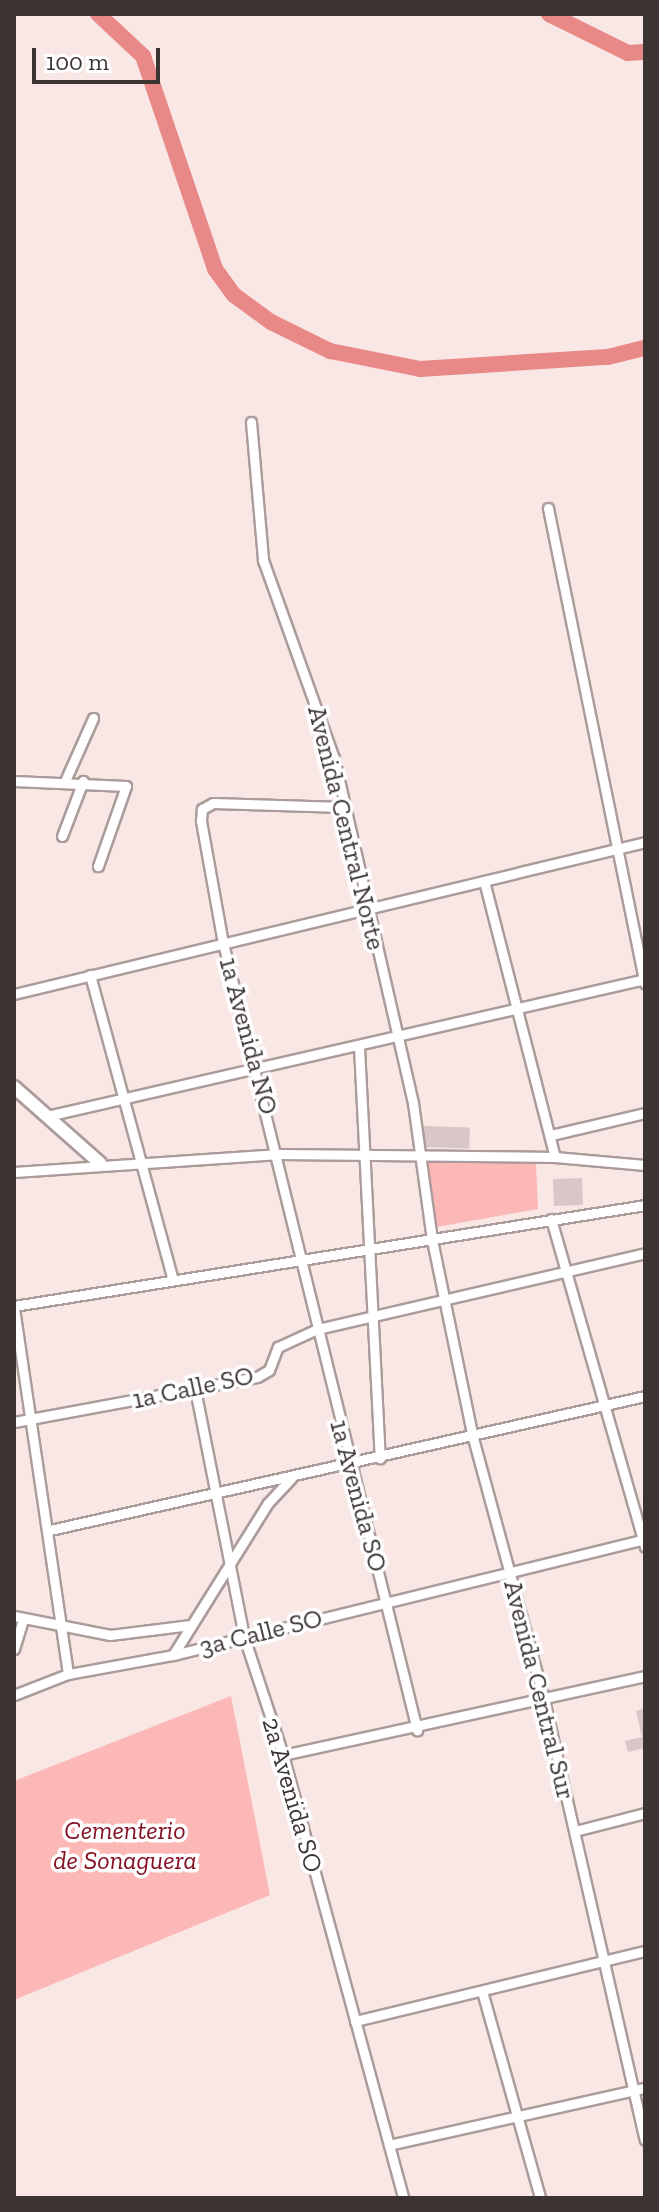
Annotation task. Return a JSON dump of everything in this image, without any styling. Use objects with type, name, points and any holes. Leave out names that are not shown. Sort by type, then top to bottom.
[{"type":"street","name":"Avenida Central Norte","points":[[251,422],[266,573],[297,646],[343,807],[398,1039],[421,1155],[432,1240]]},
{"type":"street","points":[[47,1116],[645,981],[615,849],[548,508]]},
{"type":"street","points":[[65,781],[93,718]]},
{"type":"street","points":[[14,781],[83,781],[126,786],[98,866]]},
{"type":"street","points":[[62,836],[83,781]]},
{"type":"street","name":"1a Avenida NO","points":[[303,1260],[279,1154],[223,943],[202,809],[213,803],[343,807]]},
{"type":"street","points":[[14,994],[645,842]]},
{"type":"street","points":[[484,881],[555,1157]]},
{"type":"street","points":[[90,975],[173,1280]]},
{"type":"street","points":[[359,1047],[380,1458]]},
{"type":"street","points":[[14,1087],[100,1163]]},
{"type":"street","points":[[551,1135],[645,1113]]},
{"type":"street","points":[[14,1172],[100,1163],[279,1154],[555,1157],[645,1165]]},
{"type":"street","points":[[68,1674],[50,1530],[14,1307],[645,1205]]},
{"type":"street","points":[[551,1219],[569,1271],[644,1542]]},
{"type":"street","name":"Avenida Central Sur","points":[[432,1240],[473,1438],[544,1700],[645,2140]]},
{"type":"street","name":"1a Calle SO","points":[[14,1422],[257,1377],[269,1370],[278,1347],[317,1329],[645,1253]]},
{"type":"street","name":"1a Avenida SO","points":[[303,1260],[349,1466],[387,1603],[417,1730]]},
{"type":"street","name":"2a Avenida SO","points":[[195,1389],[244,1637],[283,1755],[403,2198]]},
{"type":"street","points":[[50,1530],[349,1466],[645,1396]]},
{"type":"street","points":[[173,1655],[268,1503],[291,1478]]},
{"type":"street","name":"3a Calle SO","points":[[14,1695],[68,1674],[173,1655],[644,1542]]},
{"type":"street","points":[[14,1649],[18,1618],[63,1630],[110,1635],[190,1625]]},
{"type":"street","points":[[283,1755],[417,1730],[645,1676]]},
{"type":"street","points":[[575,1831],[645,1813]]},
{"type":"street","points":[[355,2021],[645,1951]]},
{"type":"street","points":[[482,1991],[540,2198]]},
{"type":"street","points":[[389,2145],[645,2088]]},
{"type":"green space","points":[[427,1161],[536,1163],[538,1209],[436,1227]]},
{"type":"green space","name":"Cementerio de Sonaguera","points":[[231,1696],[270,1895],[14,2000],[14,1781]]},
{"type":"building","points":[[424,1126],[470,1128],[469,1149],[423,1147]]},
{"type":"building","points":[[582,1178],[583,1205],[554,1206],[553,1179]]},
{"type":"building","points":[[645,1708],[645,1748],[628,1752],[625,1741],[642,1737],[636,1711]]},
{"type":"waterway","points":[[98,14],[143,56],[215,269],[234,295],[271,322],[330,351],[420,369],[608,357],[645,348]]},
{"type":"waterway","points":[[549,14],[628,53],[645,52]]}]
